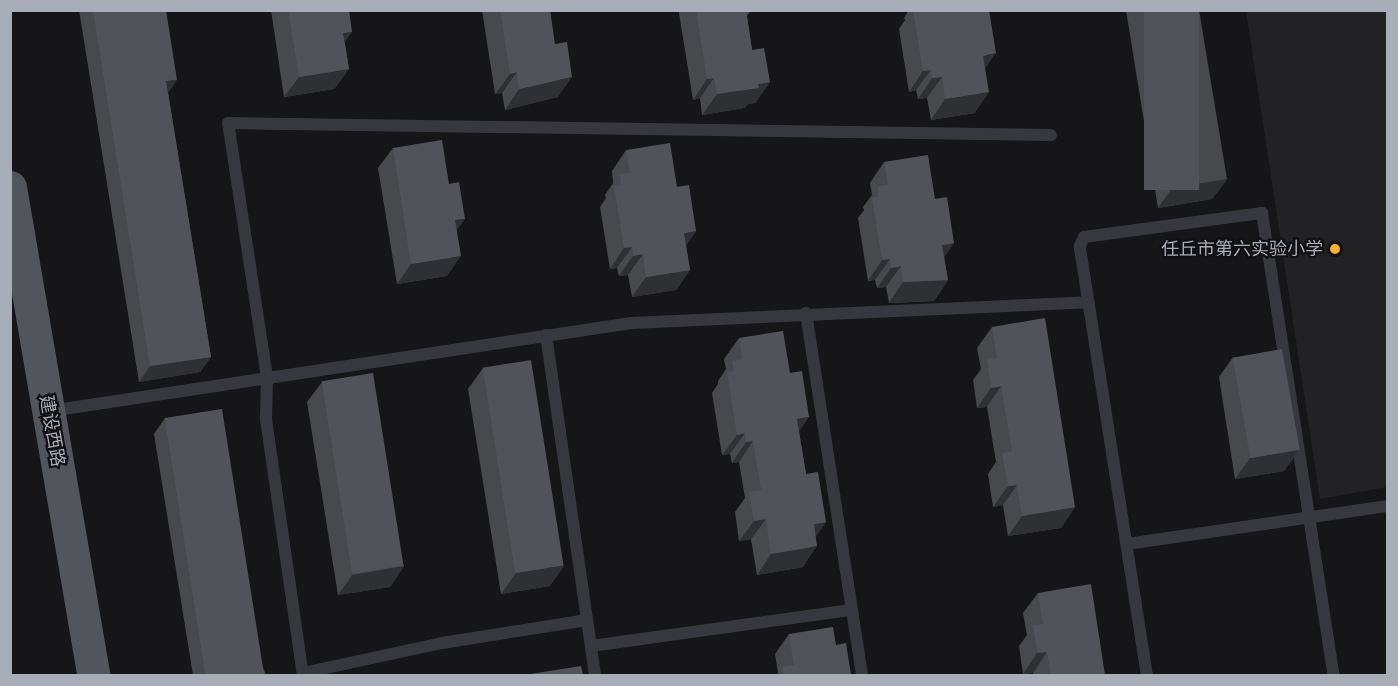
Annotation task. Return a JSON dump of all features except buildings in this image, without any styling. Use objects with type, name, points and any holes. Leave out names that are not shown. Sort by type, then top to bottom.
[{"type":"main road","name":"建设西路","points":[[10,187],[94,675]]},
{"type":"lane","points":[[587,620],[441,643],[303,674],[266,418],[267,377],[228,123],[1051,135]]},
{"type":"lane","points":[[1147,675],[1080,246],[1084,237],[1262,213],[1334,675]]},
{"type":"lane","points":[[49,411],[631,322],[1089,302]]},
{"type":"lane","points":[[806,314],[862,675]]},
{"type":"lane","points":[[546,335],[595,675]]},
{"type":"lane","points":[[1127,544],[1388,506]]},
{"type":"lane","points":[[591,646],[852,610]]},
{"type":"shaded area","name":"任丘市第六实验小学","points":[[1246,11],[1387,11],[1387,487],[1320,499]]},
{"type":"place","name":"任丘市第六实验小学","points":[[1335,249]]}]
